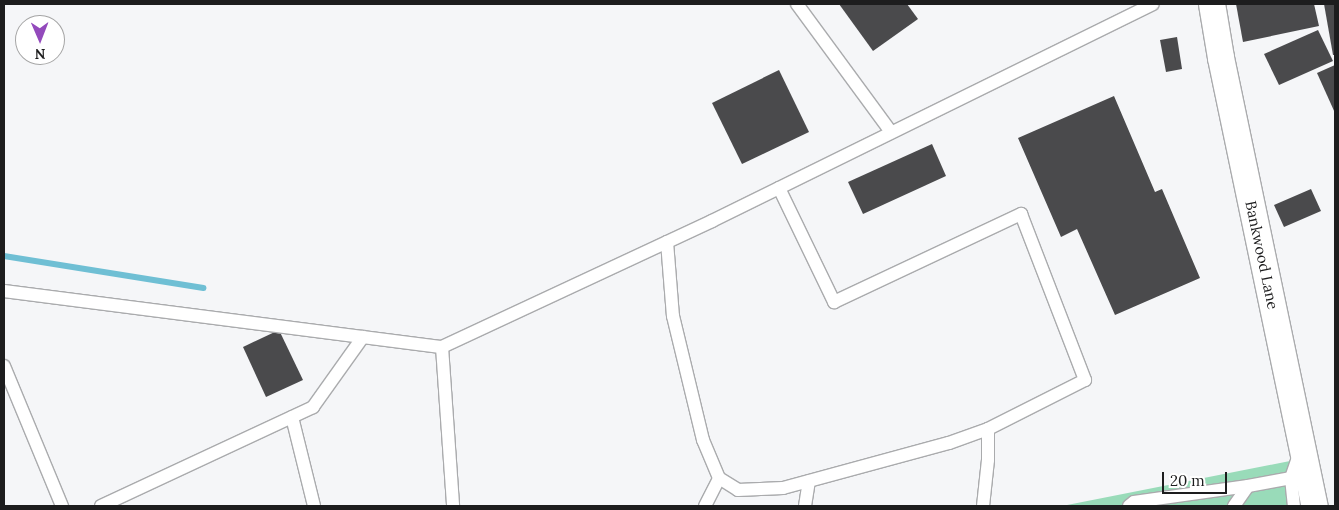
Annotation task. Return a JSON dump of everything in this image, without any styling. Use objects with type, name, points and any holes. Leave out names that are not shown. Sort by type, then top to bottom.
[{"type":"street","name":"Bankwood Lane","points":[[1212,4],[1221,58],[1315,506]]},
{"type":"lane","points":[[797,4],[891,132]]},
{"type":"lane","points":[[4,291],[442,347],[667,242],[1154,4]]},
{"type":"lane","points":[[667,242],[671,269],[673,316],[703,440],[719,478],[738,490],[766,490],[809,481],[949,443],[988,429],[1085,380],[1021,214],[834,302],[779,188]]},
{"type":"lane","points":[[101,506],[313,407],[363,337]]},
{"type":"lane","points":[[442,347],[453,506]]},
{"type":"lane","points":[[4,366],[62,506]]},
{"type":"lane","points":[[292,417],[314,506]]},
{"type":"lane","points":[[983,506],[988,460],[988,429]]},
{"type":"lane","points":[[1294,506],[1291,478],[1302,448]]},
{"type":"lane","points":[[705,506],[719,478]]},
{"type":"lane","points":[[1129,506],[1134,502],[1291,478]]},
{"type":"lane","points":[[805,506],[809,481]]},
{"type":"lane","points":[[1234,506],[1248,486]]},
{"type":"green space","points":[[1300,459],[1310,506],[1062,506]]},
{"type":"building","points":[[839,4],[907,4],[918,19],[873,51]]},
{"type":"building","points":[[1236,4],[1314,4],[1319,26],[1243,42]]},
{"type":"building","points":[[1324,4],[1335,4],[1335,55],[1333,55]]},
{"type":"building","points":[[1318,30],[1333,61],[1279,85],[1264,54]]},
{"type":"building","points":[[1177,37],[1182,69],[1166,72],[1160,40]]},
{"type":"building","points":[[1335,65],[1335,113],[1317,73]]},
{"type":"building","points":[[779,70],[809,132],[742,164],[712,103]]},
{"type":"building","points":[[1114,96],[1155,192],[1162,189],[1200,278],[1115,315],[1077,229],[1061,237],[1018,138]]},
{"type":"building","points":[[932,144],[946,176],[863,214],[848,182]]},
{"type":"building","points":[[1311,189],[1321,211],[1284,227],[1274,205]]},
{"type":"building","points":[[279,330],[303,380],[266,397],[243,347]]},
{"type":"waterway","points":[[4,256],[203,288]]}]
